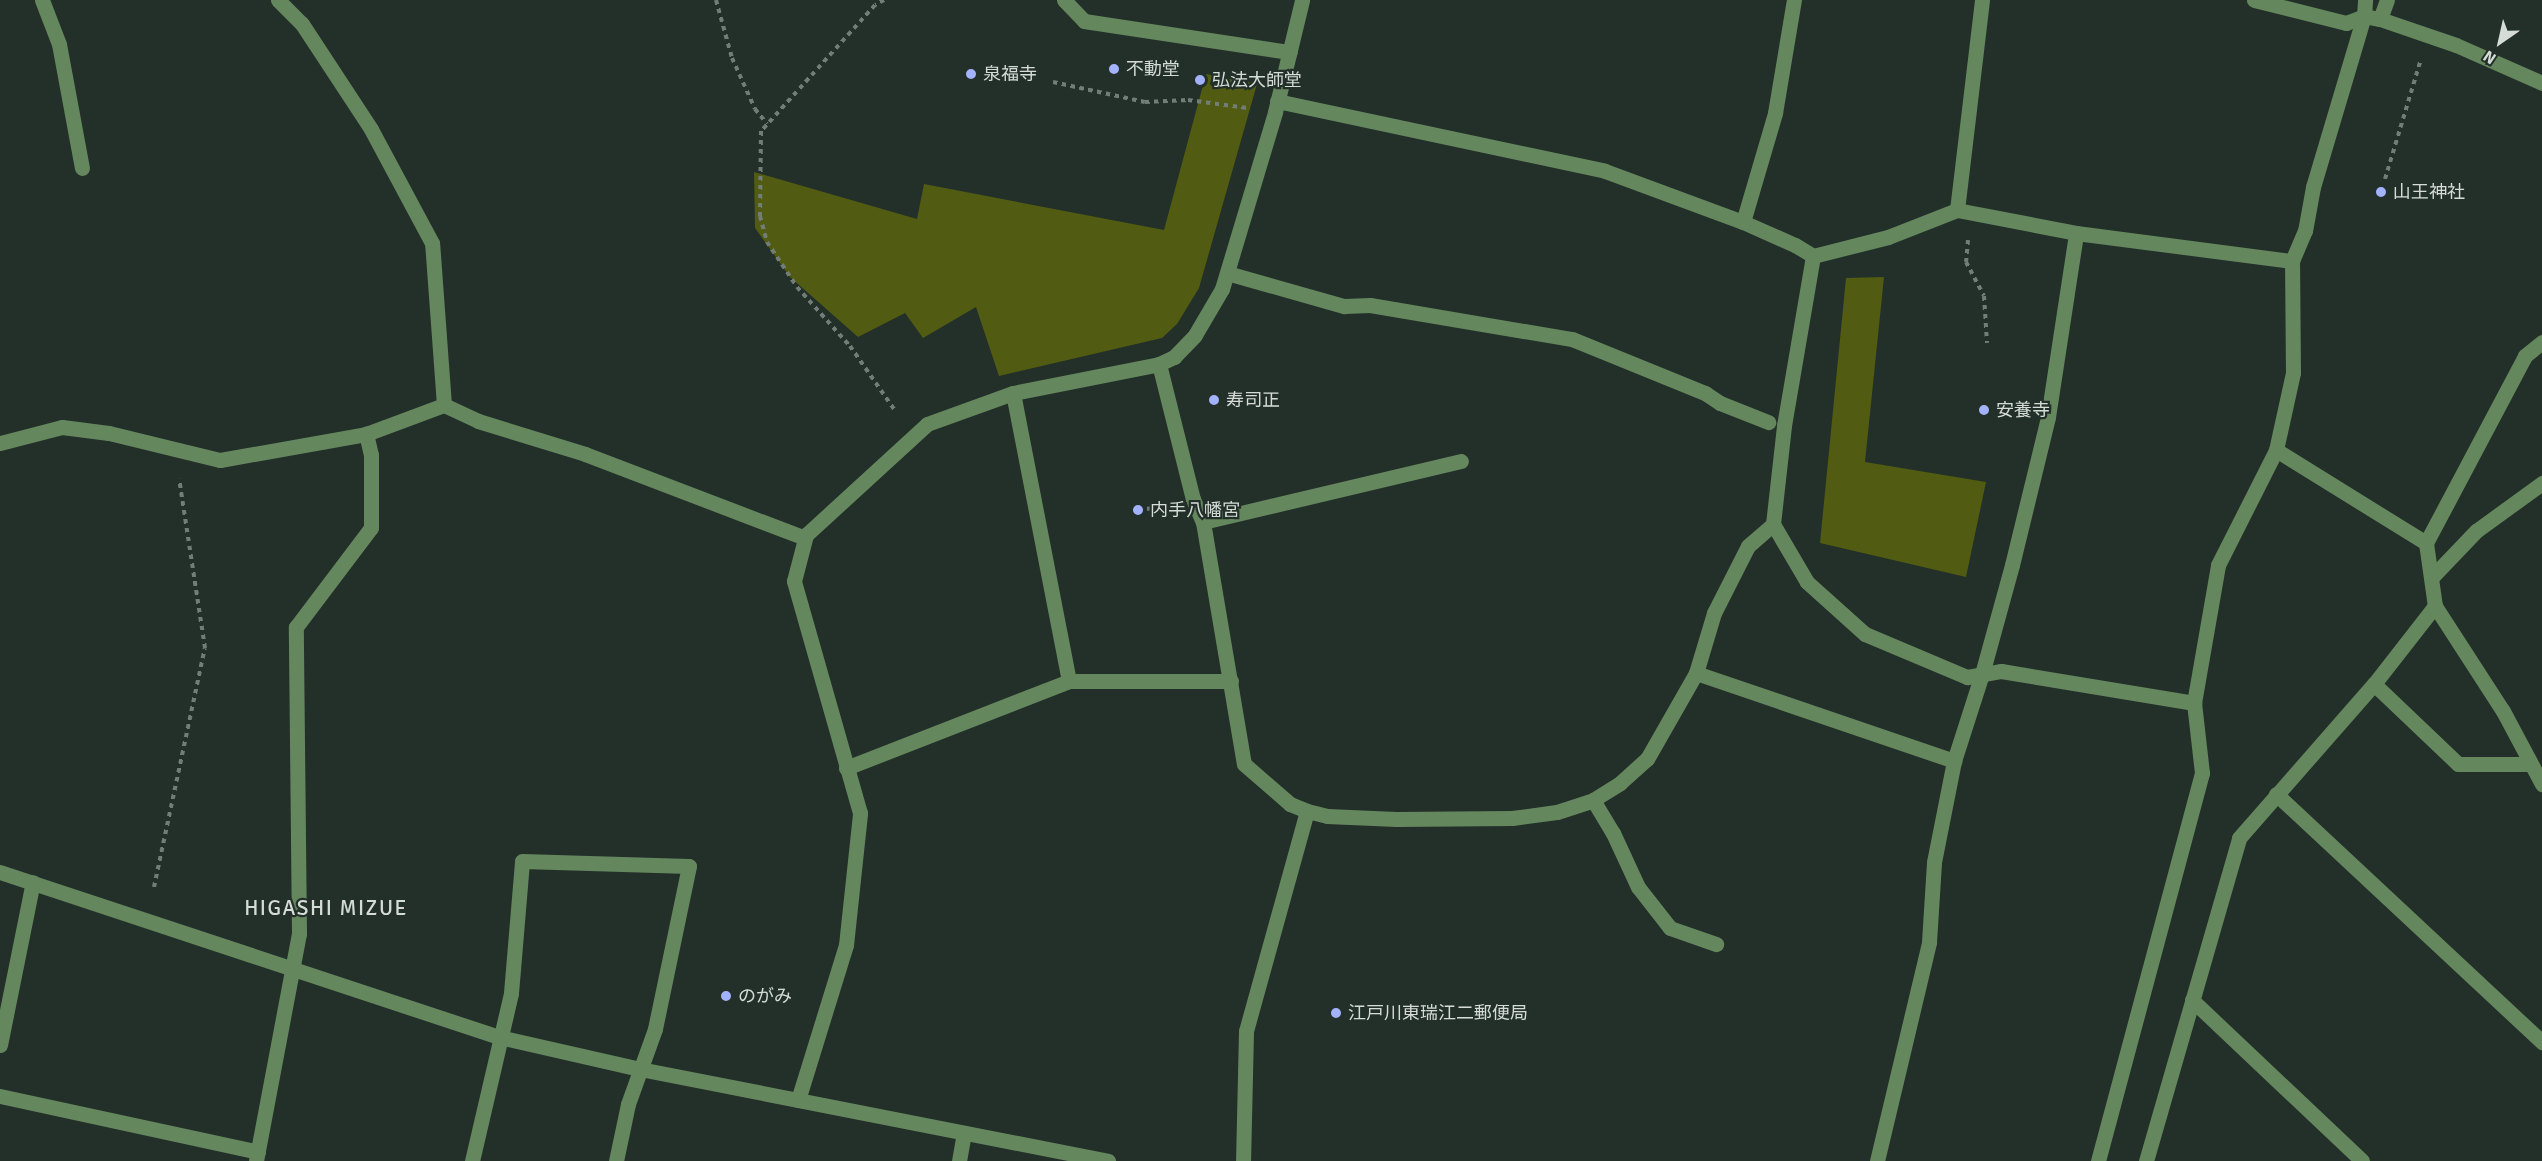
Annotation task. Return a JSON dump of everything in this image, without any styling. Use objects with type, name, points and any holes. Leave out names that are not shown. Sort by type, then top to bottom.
[{"type":"street","points":[[42,0],[59,44],[82,168]]},
{"type":"street","points":[[278,0],[302,24],[371,129],[432,243],[444,405]]},
{"type":"street","points":[[1064,0],[1084,21],[1290,52]]},
{"type":"street","points":[[798,1100],[846,945],[860,813],[794,581],[806,538],[927,424],[1013,393],[1159,364],[1174,357],[1195,336],[1222,289],[1276,106],[1302,0]]},
{"type":"street","points":[[1743,222],[1775,113],[1794,0]]},
{"type":"street","points":[[1964,211],[1982,0]]},
{"type":"street","points":[[2253,0],[2346,23],[2364,16],[2380,18],[2428,35],[2542,83]]},
{"type":"street","points":[[2098,1161],[2202,773],[2194,703],[2218,565],[2276,450],[2293,373],[2292,261],[2305,231],[2313,187],[2364,16],[2365,0]]},
{"type":"street","points":[[2380,18],[2387,0]]},
{"type":"street","points":[[1276,106],[1605,171],[1743,222],[1795,245],[1813,256],[1887,237],[1964,211],[2076,233],[2292,261]]},
{"type":"street","points":[[1877,1161],[1929,942],[1935,862],[1954,761],[1982,674],[2012,565],[2048,417],[2076,233]]},
{"type":"street","points":[[1813,256],[1784,426],[1773,524],[1808,582],[1865,634],[1967,677],[2001,671],[2194,703]]},
{"type":"street","points":[[1227,273],[1344,306],[1370,305],[1572,339],[1705,393],[1720,403],[1768,422]]},
{"type":"street","points":[[2542,342],[2525,356],[2426,543],[2435,606],[2503,711],[2529,764],[2542,784]]},
{"type":"street","points":[[1159,364],[1193,499],[1203,522],[1244,764],[1290,804],[1307,811],[1327,816],[1396,819],[1512,818],[1557,812],[1593,800],[1620,783],[1647,759],[1696,673],[1714,613],[1734,569],[1748,546],[1773,524]]},
{"type":"street","points":[[1013,393],[1070,681]]},
{"type":"street","points":[[3,442],[62,427],[109,432],[220,460],[366,434],[444,405],[478,421],[585,454],[806,538]]},
{"type":"street","points":[[0,1096],[257,1156],[299,934],[297,627],[371,528],[371,455],[366,434]]},
{"type":"street","points":[[2276,450],[2426,543]]},
{"type":"street","points":[[1203,522],[1461,461]]},
{"type":"street","points":[[2432,577],[2476,531],[2542,483]]},
{"type":"street","points":[[2146,1161],[2239,838],[2374,684],[2435,606]]},
{"type":"street","points":[[1696,673],[1954,761]]},
{"type":"street","points":[[846,768],[1070,681],[1231,681]]},
{"type":"street","points":[[2374,684],[2458,764],[2529,764]]},
{"type":"street","points":[[2276,794],[2542,1042]]},
{"type":"street","points":[[1593,800],[1612,832],[1638,887],[1670,928],[1716,945]]},
{"type":"street","points":[[1243,1161],[1246,1032],[1307,811]]},
{"type":"street","points":[[472,1161],[511,993],[522,861],[689,866],[655,1029],[628,1104],[616,1161]]},
{"type":"street","points":[[0,872],[499,1037],[640,1070],[1108,1161]]},
{"type":"street","points":[[0,1044],[33,882]]},
{"type":"street","points":[[2192,1000],[2362,1161]]},
{"type":"street","points":[[959,1161],[964,1134]]},
{"type":"path","points":[[717,0],[732,58],[755,109],[767,124]]},
{"type":"path","points":[[884,0],[875,5],[760,131],[760,216],[767,242],[797,287],[850,346],[912,436]]},
{"type":"path","points":[[2385,179],[2428,35]]},
{"type":"path","points":[[1053,82],[1145,102],[1188,100],[1276,106]]},
{"type":"path","points":[[1964,211],[1966,262],[1984,296],[1987,343]]},
{"type":"path","points":[[154,887],[205,648],[174,448]]},
{"type":"green space","points":[[1206,74],[1257,84],[1199,288],[1177,324],[1162,338],[999,376],[976,307],[923,338],[905,313],[858,337],[790,277],[755,228],[754,172],[917,219],[924,184],[1164,230]]},
{"type":"green space","points":[[1884,277],[1865,462],[1986,482],[1966,577],[1820,543],[1846,278]]},
{"type":"place","name":"不動堂","points":[[1114,69]]},
{"type":"place","name":"泉福寺","points":[[971,74]]},
{"type":"place","name":"弘法大師堂","points":[[1200,80]]},
{"type":"place","name":"山王神社","points":[[2381,192]]},
{"type":"place","name":"寿司正","points":[[1214,400]]},
{"type":"place","name":"安養寺","points":[[1984,410]]},
{"type":"place","name":"内手八幡宮","points":[[1138,510]]},
{"type":"place","name":"のがみ","points":[[726,996]]},
{"type":"place","name":"江戸川東瑞江二郵便局","points":[[1336,1013]]},
{"type":"district","name":"HIGASHI MIZUE","points":[[326,908]]}]
